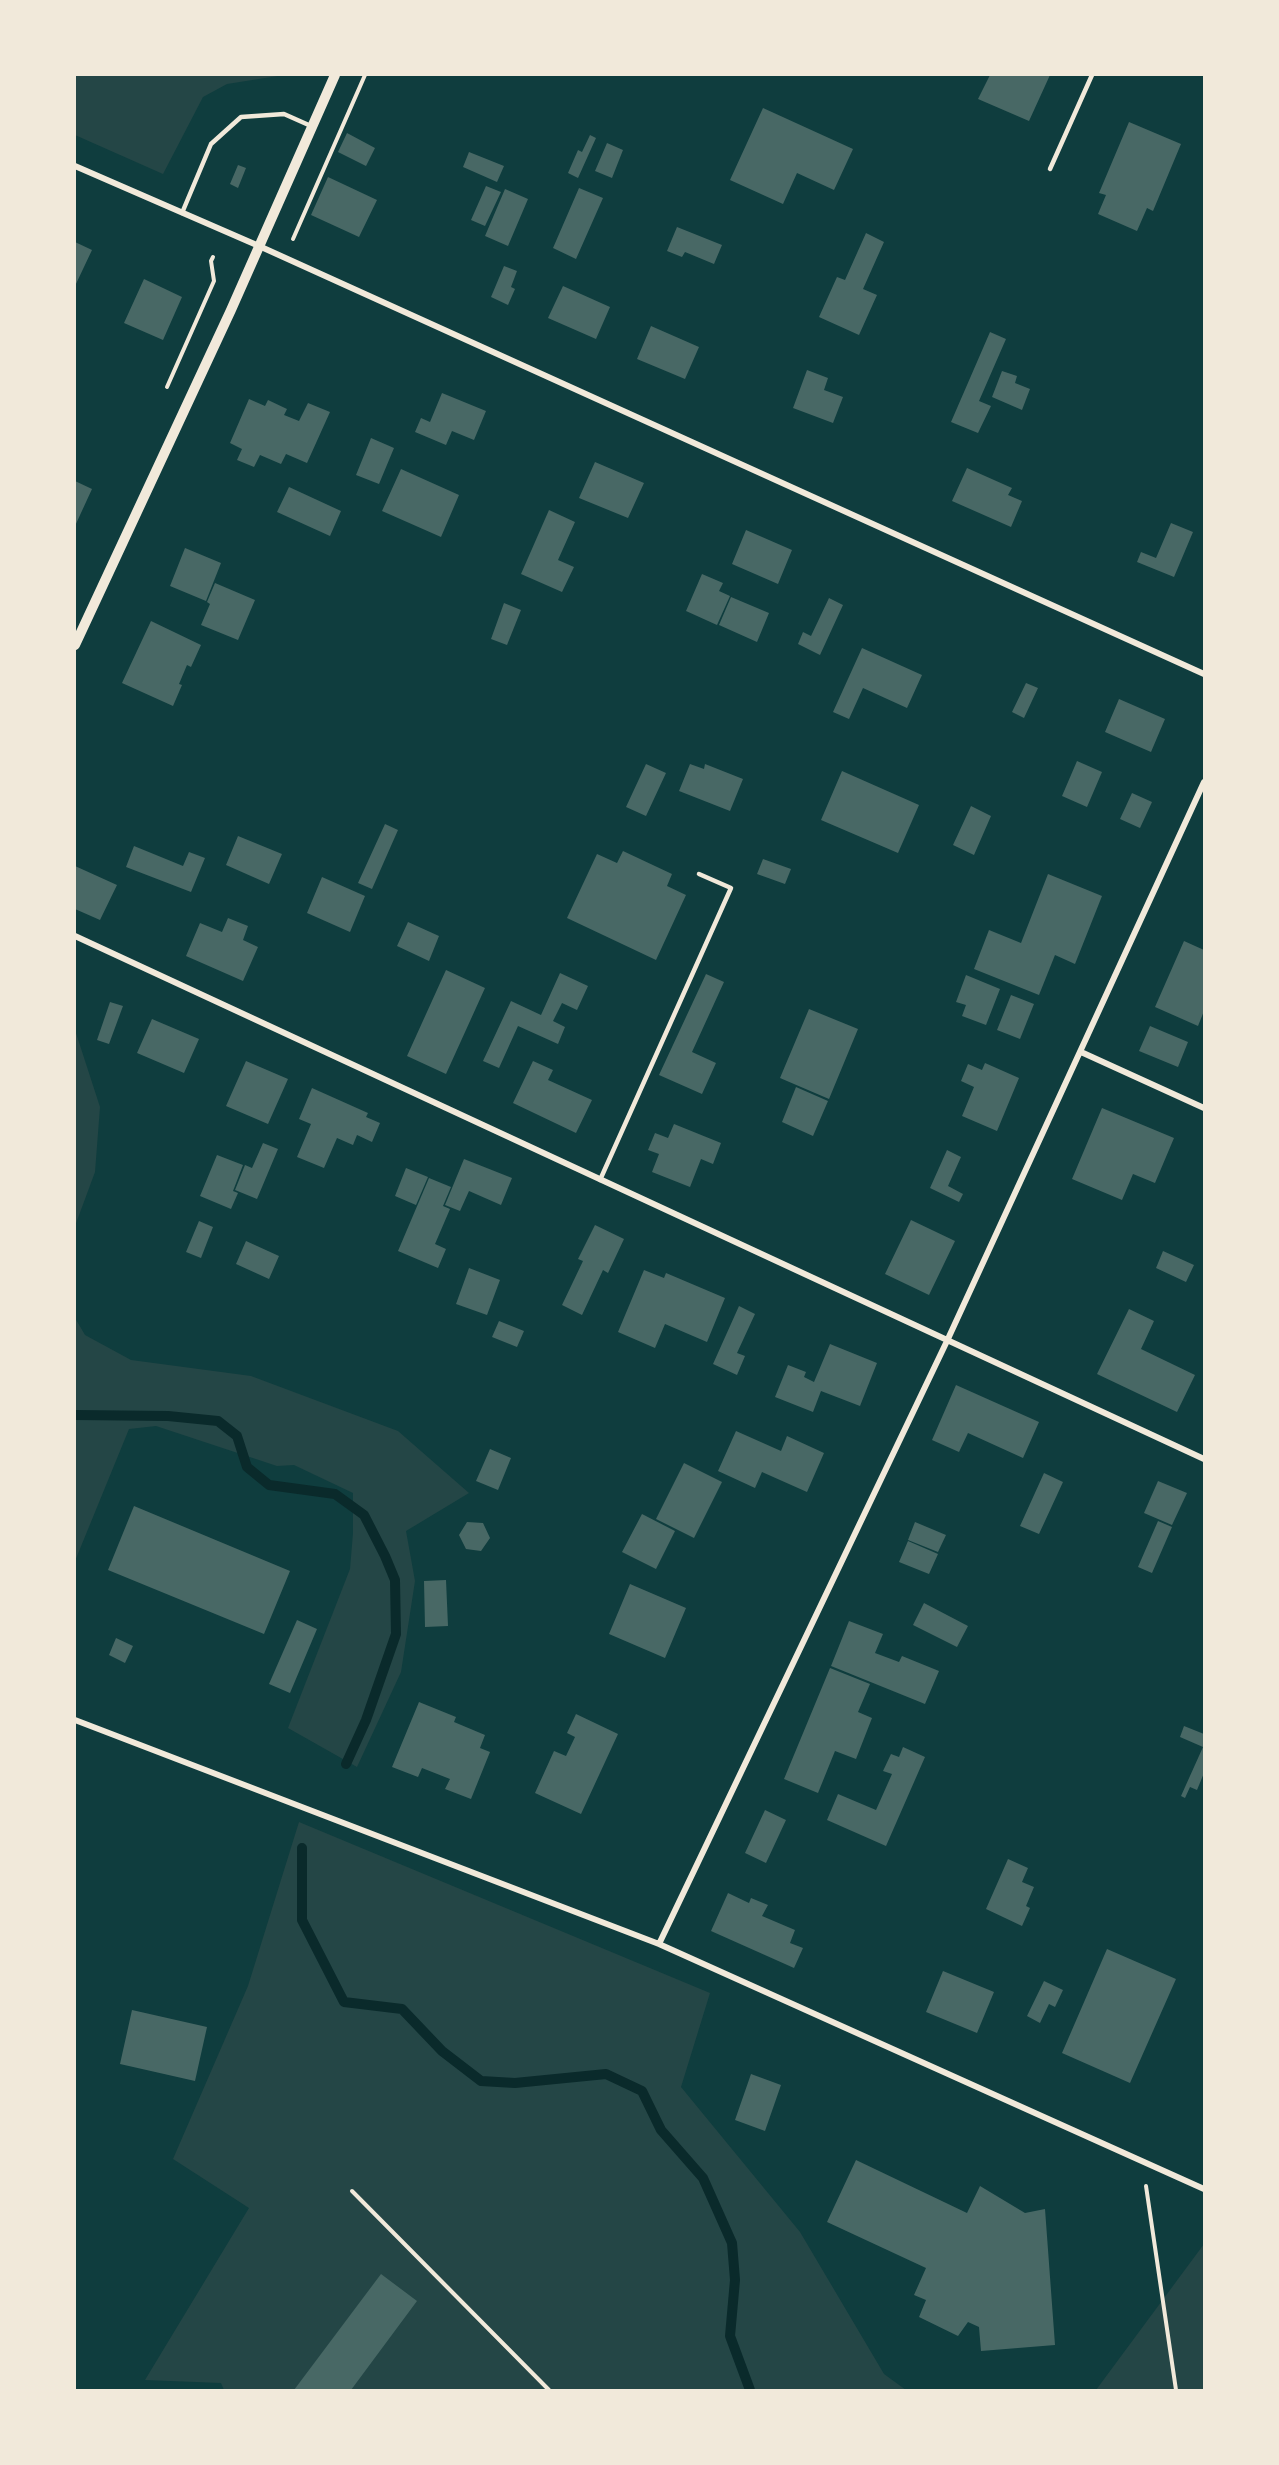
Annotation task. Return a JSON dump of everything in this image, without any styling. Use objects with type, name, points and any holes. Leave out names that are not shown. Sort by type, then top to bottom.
[{"type":"street","points":[[75,645],[259,246],[335,75]]},
{"type":"street","points":[[75,166],[259,246],[1204,674]]},
{"type":"street","points":[[659,1944],[947,1341],[1204,782]]},
{"type":"street","points":[[75,936],[1204,1459]]},
{"type":"street","points":[[1081,1052],[1204,1108]]},
{"type":"street","points":[[75,1720],[659,1944],[1204,2189]]},
{"type":"lane","points":[[1050,170],[1092,75]]},
{"type":"lane","points":[[182,213],[211,144],[241,117],[284,114],[311,126]]},
{"type":"lane","points":[[600,1180],[731,888],[699,874]]},
{"type":"path","points":[[284,258],[365,75]]},
{"type":"path","points":[[163,397],[214,281],[211,261],[213,257]]},
{"type":"path","points":[[1142,2161],[1176,2390]]},
{"type":"path","points":[[351,2191],[549,2390]]},
{"type":"shaded area","points":[[75,75],[284,75],[227,84],[203,97],[163,174],[75,135]]},
{"type":"shaded area","points":[[75,1030],[100,1107],[95,1172],[75,1226]]},
{"type":"shaded area","points":[[75,1318],[85,1335],[131,1360],[251,1376],[398,1431],[469,1493],[406,1531],[415,1581],[401,1672],[357,1767],[288,1728],[350,1569],[353,1493],[294,1465],[277,1466],[156,1426],[129,1429],[75,1561]]},
{"type":"shaded area","points":[[299,1822],[710,1993],[681,2087],[800,2232],[884,2374],[906,2390],[224,2390],[221,2383],[145,2380],[249,2208],[173,2159],[248,1986]]},
{"type":"shaded area","points":[[1204,2244],[1204,2390],[1096,2390]]},
{"type":"building","points":[[990,75],[1050,75],[1029,121],[978,99]]},
{"type":"building","points":[[763,108],[853,149],[834,190],[797,173],[783,204],[730,180]]},
{"type":"building","points":[[1129,122],[1181,144],[1153,211],[1147,208],[1137,231],[1098,214],[1106,195],[1099,193]]},
{"type":"building","points":[[347,133],[375,148],[366,166],[338,152]]},
{"type":"building","points":[[590,135],[596,138],[578,178],[568,173],[578,150],[582,152]]},
{"type":"building","points":[[607,143],[623,150],[612,178],[595,171]]},
{"type":"building","points":[[469,152],[504,166],[497,182],[463,167]]},
{"type":"building","points":[[238,165],[246,168],[238,188],[230,184]]},
{"type":"building","points":[[328,177],[377,200],[359,237],[311,215]]},
{"type":"building","points":[[486,186],[501,192],[485,226],[471,220]]},
{"type":"building","points":[[579,188],[603,198],[576,259],[553,248]]},
{"type":"building","points":[[505,189],[528,199],[508,246],[485,236]]},
{"type":"building","points":[[677,227],[722,245],[714,264],[685,252],[682,257],[667,251]]},
{"type":"building","points":[[866,233],[884,242],[863,289],[877,295],[859,335],[819,317],[837,277],[845,280]]},
{"type":"building","points":[[75,242],[92,250],[75,286]]},
{"type":"building","points":[[504,266],[517,271],[511,287],[515,289],[508,305],[491,297]]},
{"type":"building","points":[[144,279],[182,297],[163,340],[124,323]]},
{"type":"building","points":[[563,286],[610,307],[596,339],[548,318]]},
{"type":"building","points":[[651,326],[699,347],[685,379],[637,359]]},
{"type":"building","points":[[990,332],[1006,339],[979,401],[991,406],[978,433],[951,422]]},
{"type":"building","points":[[807,370],[828,378],[824,390],[843,397],[833,423],[793,408]]},
{"type":"building","points":[[1002,371],[1017,376],[1015,383],[1030,389],[1022,410],[992,397]]},
{"type":"building","points":[[442,393],[486,411],[474,440],[452,431],[446,445],[415,432],[421,418],[430,422]]},
{"type":"building","points":[[249,399],[265,406],[268,400],[287,409],[284,415],[299,421],[308,403],[330,412],[307,463],[286,454],[281,464],[260,455],[254,467],[237,460],[242,449],[230,443]]},
{"type":"building","points":[[371,438],[394,448],[379,484],[356,475]]},
{"type":"building","points":[[595,462],[644,483],[628,518],[579,498]]},
{"type":"building","points":[[967,468],[1012,488],[1008,495],[1022,501],[1011,527],[952,501]]},
{"type":"building","points":[[401,469],[459,495],[441,537],[382,511]]},
{"type":"building","points":[[75,481],[92,489],[75,526]]},
{"type":"building","points":[[289,487],[341,511],[330,536],[277,512]]},
{"type":"building","points":[[549,510],[575,522],[558,560],[574,567],[562,592],[521,574]]},
{"type":"building","points":[[1171,523],[1193,532],[1174,577],[1137,562],[1141,552],[1156,558]]},
{"type":"building","points":[[746,530],[792,550],[778,584],[732,564]]},
{"type":"building","points":[[185,548],[221,563],[206,601],[170,586]]},
{"type":"building","points":[[702,574],[723,583],[719,591],[730,596],[717,625],[686,611]]},
{"type":"building","points":[[215,583],[255,600],[238,640],[201,625],[210,604],[207,602]]},
{"type":"building","points":[[731,597],[769,613],[757,642],[719,625]]},
{"type":"building","points":[[829,598],[843,605],[820,655],[798,644],[803,632],[811,636]]},
{"type":"building","points":[[504,603],[521,610],[507,645],[491,639]]},
{"type":"building","points":[[151,621],[201,645],[191,667],[187,665],[173,706],[122,683]]},
{"type":"building","points":[[862,648],[922,675],[907,708],[863,688],[849,719],[833,712]]},
{"type":"building","points":[[1026,683],[1038,688],[1024,718],[1012,712]]},
{"type":"building","points":[[1119,699],[1165,719],[1151,752],[1105,732]]},
{"type":"building","points":[[1077,761],[1102,772],[1087,807],[1062,796]]},
{"type":"building","points":[[646,764],[666,773],[646,816],[626,807]]},
{"type":"building","points":[[690,764],[704,769],[705,764],[743,779],[730,811],[679,791]]},
{"type":"building","points":[[842,771],[919,805],[898,853],[821,820]]},
{"type":"building","points":[[1132,793],[1152,802],[1140,828],[1120,819]]},
{"type":"building","points":[[971,806],[991,816],[974,855],[953,845]]},
{"type":"building","points":[[385,824],[398,830],[372,889],[358,883]]},
{"type":"building","points":[[238,836],[282,854],[269,884],[226,865]]},
{"type":"building","points":[[134,846],[183,866],[189,852],[205,858],[191,892],[126,867]]},
{"type":"building","points":[[623,851],[672,874],[667,886],[686,895],[656,960],[567,918],[597,854],[617,863]]},
{"type":"building","points":[[763,859],[791,869],[785,884],[757,874]]},
{"type":"building","points":[[75,866],[117,885],[100,920],[75,909]]},
{"type":"building","points":[[1048,874],[1102,896],[1075,964],[1055,955],[1039,995],[974,969],[989,930],[1021,943]]},
{"type":"building","points":[[322,877],[365,896],[350,932],[307,913]]},
{"type":"building","points":[[228,918],[248,926],[243,940],[258,947],[243,981],[186,956],[200,923],[222,932]]},
{"type":"building","points":[[408,922],[439,936],[429,961],[397,946]]},
{"type":"building","points":[[1184,941],[1204,950],[1204,1011],[1198,1026],[1155,1007]]},
{"type":"building","points":[[446,970],[485,988],[446,1074],[407,1056]]},
{"type":"building","points":[[560,973],[588,986],[577,1010],[562,1003],[553,1021],[565,1027],[558,1044],[518,1026],[499,1068],[483,1061],[511,1001],[541,1015]]},
{"type":"building","points":[[706,974],[724,982],[692,1052],[716,1063],[702,1094],[659,1075]]},
{"type":"building","points":[[966,975],[1000,989],[986,1025],[962,1016],[966,1005],[956,1002]]},
{"type":"building","points":[[1011,995],[1034,1004],[1020,1039],[997,1030]]},
{"type":"building","points":[[110,1002],[123,1006],[109,1044],[97,1040]]},
{"type":"building","points":[[809,1009],[858,1029],[829,1099],[780,1078]]},
{"type":"building","points":[[152,1019],[199,1039],[184,1073],[137,1053]]},
{"type":"building","points":[[1150,1026],[1188,1042],[1178,1067],[1139,1051]]},
{"type":"building","points":[[246,1061],[288,1079],[268,1124],[226,1106]]},
{"type":"building","points":[[533,1061],[553,1070],[548,1080],[592,1100],[576,1133],[513,1103]]},
{"type":"building","points":[[985,1063],[1019,1078],[997,1131],[962,1116],[974,1087],[961,1081],[968,1064],[982,1070]]},
{"type":"building","points":[[796,1087],[828,1101],[813,1136],[782,1122]]},
{"type":"building","points":[[312,1088],[368,1113],[366,1117],[380,1123],[372,1142],[357,1135],[353,1145],[337,1138],[324,1168],[297,1157],[311,1124],[299,1119]]},
{"type":"building","points":[[1102,1108],[1174,1138],[1155,1183],[1133,1174],[1122,1200],[1072,1179]]},
{"type":"building","points":[[674,1124],[721,1143],[713,1164],[701,1159],[690,1187],[652,1172],[659,1154],[648,1150],[655,1133],[668,1138]]},
{"type":"building","points":[[263,1143],[278,1149],[257,1199],[235,1190],[245,1165],[252,1168]]},
{"type":"building","points":[[947,1150],[961,1157],[948,1186],[963,1194],[959,1202],[930,1188]]},
{"type":"building","points":[[217,1155],[243,1165],[233,1191],[238,1193],[231,1209],[200,1196]]},
{"type":"building","points":[[464,1159],[512,1178],[501,1205],[469,1191],[460,1211],[445,1205]]},
{"type":"building","points":[[406,1168],[428,1177],[416,1205],[395,1196]]},
{"type":"building","points":[[429,1178],[451,1187],[443,1206],[450,1209],[435,1244],[446,1249],[438,1268],[398,1251]]},
{"type":"building","points":[[911,1220],[955,1241],[929,1295],[885,1274]]},
{"type":"building","points":[[199,1221],[213,1227],[201,1258],[186,1252]]},
{"type":"building","points":[[595,1225],[624,1239],[608,1273],[603,1270],[582,1315],[562,1305],[583,1261],[578,1259]]},
{"type":"building","points":[[246,1241],[279,1256],[269,1279],[236,1264]]},
{"type":"building","points":[[1163,1251],[1194,1265],[1186,1282],[1156,1268]]},
{"type":"building","points":[[469,1268],[500,1280],[487,1315],[456,1304]]},
{"type":"building","points":[[644,1270],[664,1278],[666,1273],[725,1298],[707,1342],[665,1324],[655,1348],[618,1332]]},
{"type":"building","points":[[739,1306],[755,1314],[737,1353],[745,1356],[737,1375],[713,1364]]},
{"type":"building","points":[[1129,1309],[1154,1321],[1141,1349],[1195,1375],[1177,1412],[1097,1374]]},
{"type":"building","points":[[499,1321],[524,1331],[517,1347],[492,1337]]},
{"type":"building","points":[[830,1344],[877,1363],[860,1406],[821,1391],[813,1412],[775,1397],[788,1365],[806,1372],[804,1377],[814,1382]]},
{"type":"building","points":[[956,1385],[1039,1422],[1023,1458],[968,1433],[959,1452],[932,1440]]},
{"type":"building","points":[[736,1431],[781,1451],[787,1436],[824,1453],[807,1492],[762,1472],[755,1488],[718,1471]]},
{"type":"building","points":[[490,1449],[511,1458],[498,1490],[476,1481]]},
{"type":"building","points":[[684,1463],[722,1482],[694,1538],[656,1519]]},
{"type":"building","points":[[1044,1473],[1063,1482],[1039,1534],[1020,1526]]},
{"type":"building","points":[[1158,1481],[1187,1493],[1172,1525],[1144,1513]]},
{"type":"building","points":[[134,1506],[290,1571],[264,1634],[108,1570]]},
{"type":"building","points":[[642,1514],[675,1531],[656,1569],[622,1552]]},
{"type":"building","points":[[1158,1521],[1172,1527],[1152,1573],[1138,1567]]},
{"type":"building","points":[[467,1522],[483,1523],[490,1538],[481,1551],[466,1549],[459,1535]]},
{"type":"building","points":[[915,1522],[946,1535],[938,1552],[908,1540]]},
{"type":"building","points":[[908,1541],[938,1554],[929,1574],[899,1562]]},
{"type":"building","points":[[446,1580],[448,1626],[425,1627],[424,1581]]},
{"type":"building","points":[[630,1584],[686,1608],[665,1658],[609,1634]]},
{"type":"building","points":[[924,1603],[968,1626],[957,1647],[913,1625]]},
{"type":"building","points":[[297,1620],[317,1629],[290,1693],[269,1684]]},
{"type":"building","points":[[849,1621],[883,1634],[875,1653],[899,1662],[902,1656],[939,1671],[925,1704],[831,1666]]},
{"type":"building","points":[[116,1638],[133,1646],[125,1663],[109,1655]]},
{"type":"building","points":[[830,1668],[870,1684],[858,1712],[872,1718],[856,1759],[835,1751],[818,1793],[784,1779]]},
{"type":"building","points":[[419,1702],[456,1717],[454,1722],[485,1735],[480,1748],[490,1752],[471,1799],[445,1789],[450,1779],[422,1768],[418,1777],[392,1767]]},
{"type":"building","points":[[576,1714],[618,1734],[581,1814],[535,1793],[554,1751],[566,1756],[575,1737],[567,1733]]},
{"type":"building","points":[[1184,1726],[1204,1734],[1204,1773],[1197,1790],[1190,1787],[1185,1798],[1181,1796],[1203,1747],[1180,1737]]},
{"type":"building","points":[[903,1747],[925,1757],[886,1846],[827,1820],[838,1794],[876,1810],[892,1774],[883,1771],[891,1754],[899,1757]]},
{"type":"building","points":[[765,1810],[786,1820],[766,1863],[745,1853]]},
{"type":"building","points":[[1008,1859],[1028,1868],[1022,1882],[1034,1887],[1026,1906],[1030,1908],[1022,1926],[986,1909]]},
{"type":"building","points":[[728,1893],[749,1903],[751,1898],[768,1905],[762,1916],[795,1930],[790,1943],[803,1948],[794,1968],[711,1931]]},
{"type":"building","points":[[1107,1949],[1176,1979],[1130,2083],[1062,2053]]},
{"type":"building","points":[[943,1971],[994,1992],[977,2033],[926,2012]]},
{"type":"building","points":[[1044,1981],[1063,1990],[1055,2007],[1049,2004],[1040,2023],[1027,2016]]},
{"type":"building","points":[[132,2010],[207,2027],[195,2081],[120,2064]]},
{"type":"building","points":[[751,2074],[781,2085],[765,2131],[735,2120]]},
{"type":"building","points":[[856,2160],[967,2213],[980,2186],[1025,2213],[1045,2209],[1055,2345],[981,2351],[979,2327],[968,2322],[958,2336],[919,2317],[926,2300],[914,2295],[926,2268],[827,2222]]},
{"type":"building","points":[[381,2274],[417,2301],[351,2390],[294,2390]]},
{"type":"waterway","points":[[75,1415],[168,1416],[218,1421],[237,1436],[247,1467],[269,1485],[335,1494],[364,1515],[395,1580],[396,1634],[366,1720],[346,1764]]},
{"type":"waterway","points":[[302,1848],[302,1920],[344,2002],[402,2009],[442,2051],[481,2081],[515,2083],[606,2074],[642,2091],[661,2130],[703,2178],[732,2243],[735,2280],[730,2336],[750,2390]]}]
